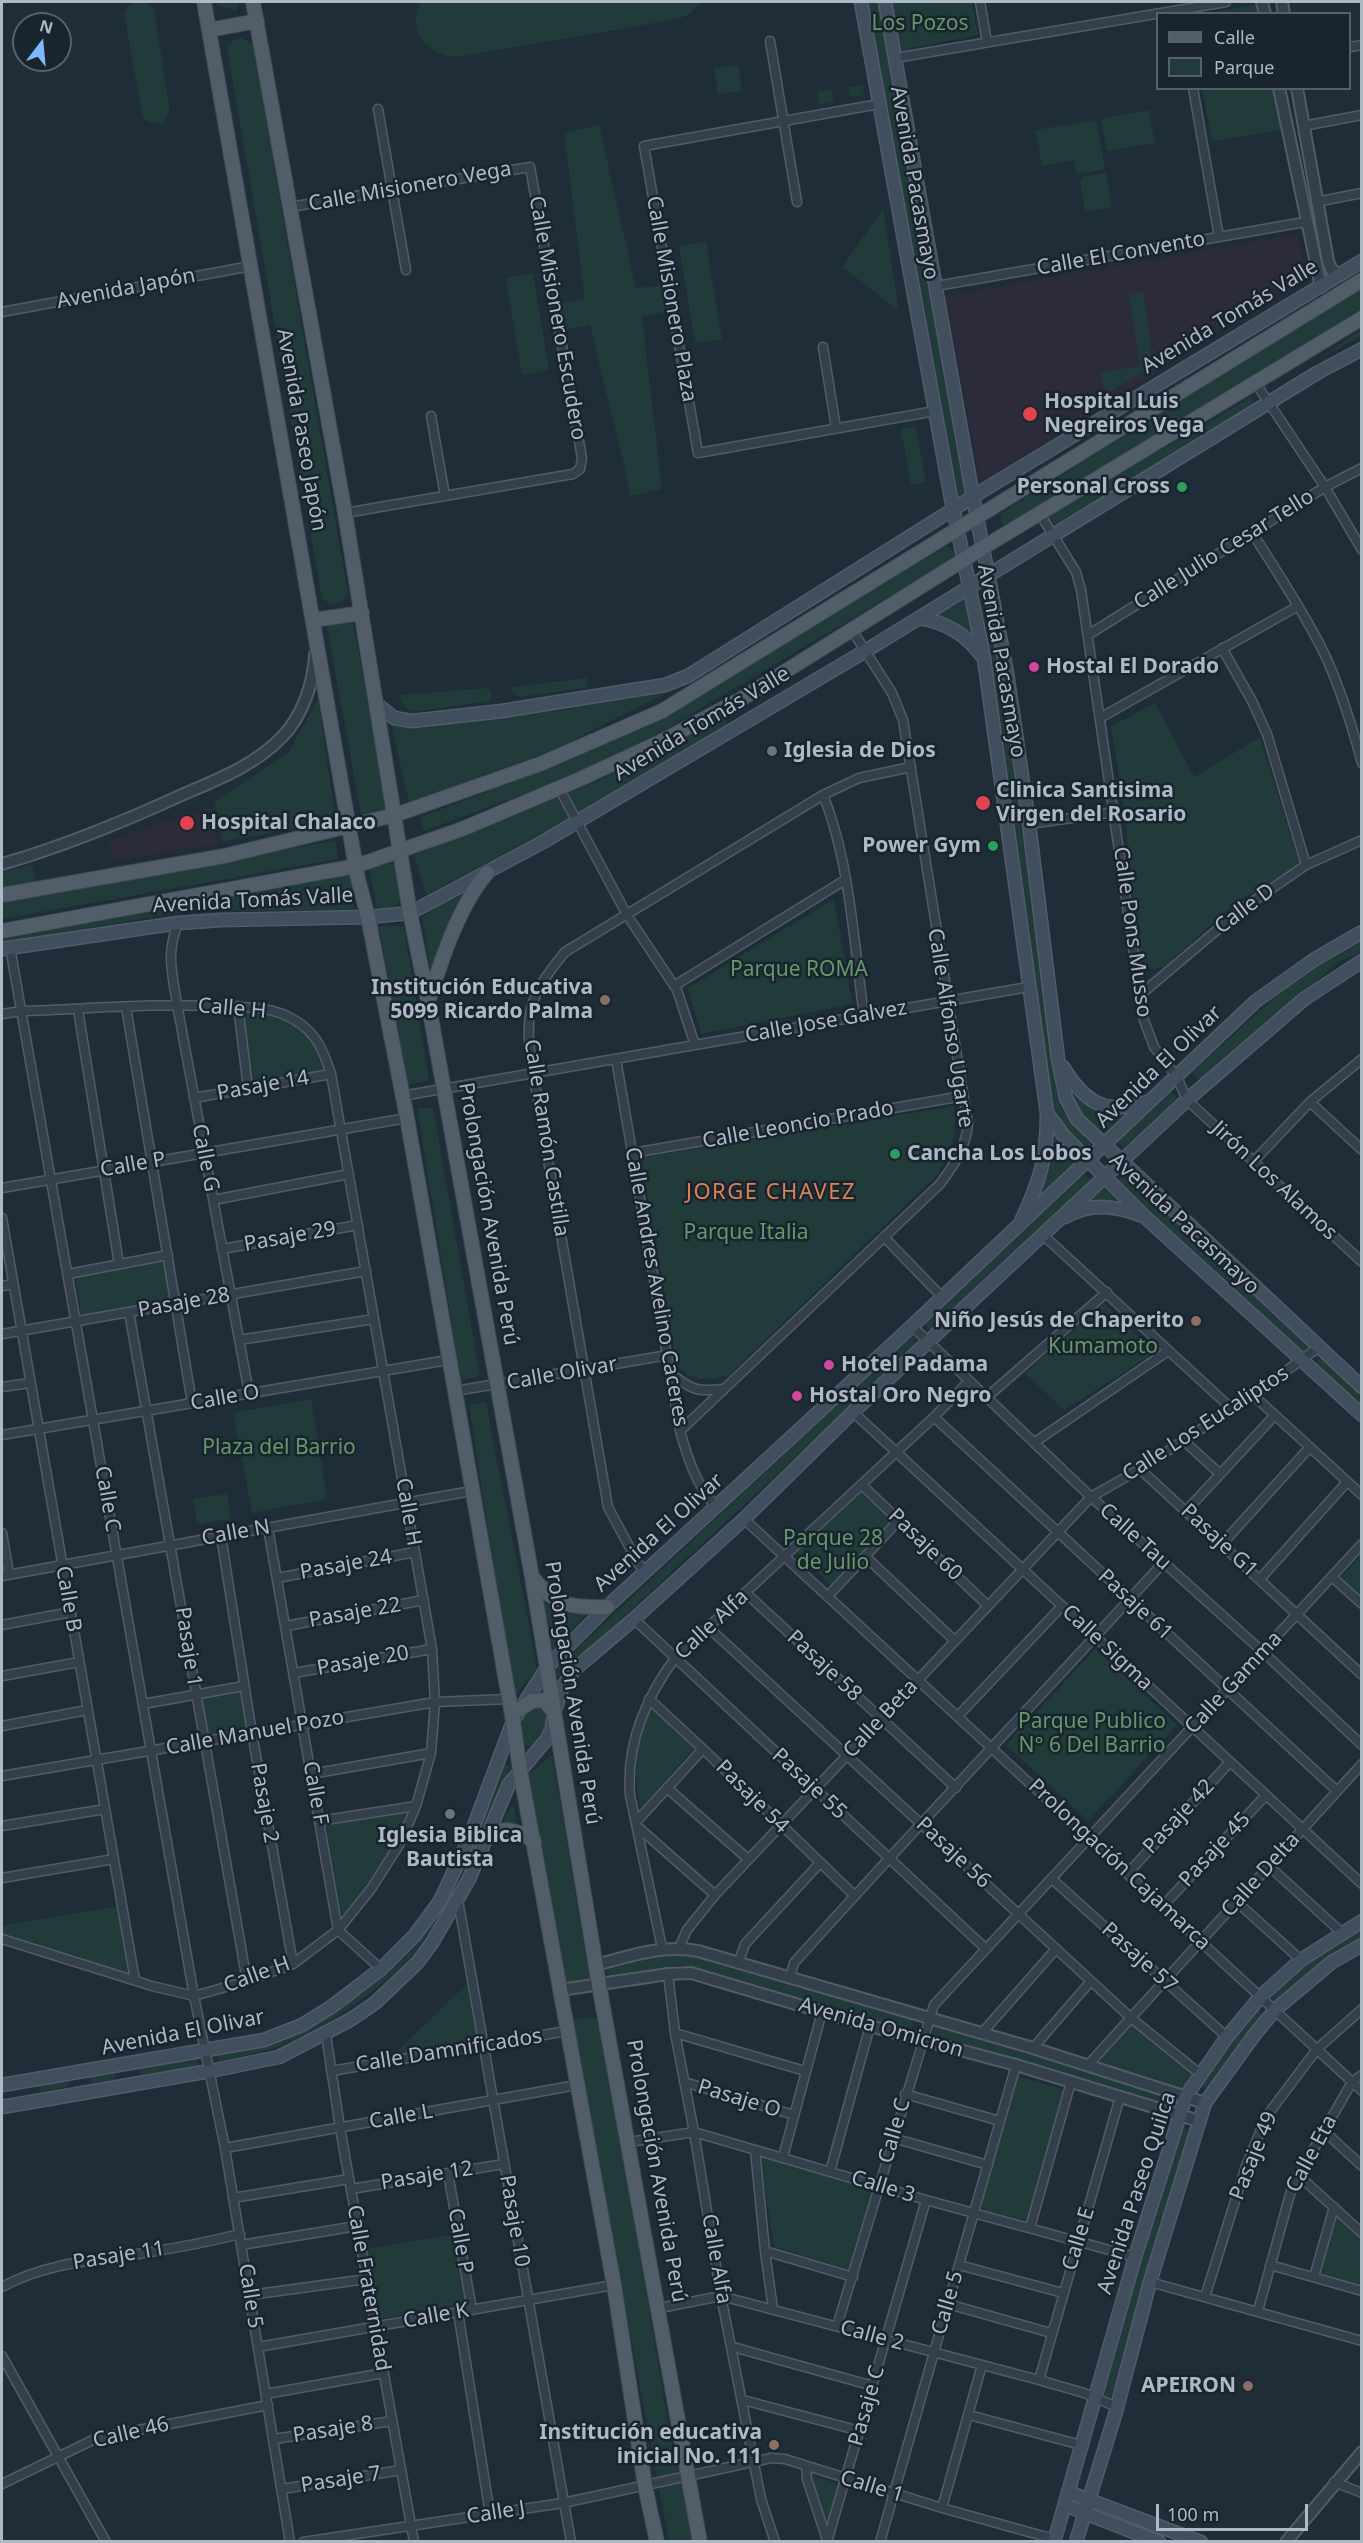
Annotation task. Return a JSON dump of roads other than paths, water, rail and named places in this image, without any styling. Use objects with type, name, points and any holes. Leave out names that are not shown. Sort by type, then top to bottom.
[{"type":"main road","name":"Avenida Paseo Japón","points":[[204,2],[356,866]]},
{"type":"main road","name":"Avenida Paseo Japón","points":[[254,2],[345,513],[402,851]]},
{"type":"main road","name":"Avenida Pacasmayo","points":[[861,2],[935,411],[984,658],[1047,1113],[1064,1136],[1145,1216],[1362,1415]]},
{"type":"main road","name":"Avenida Pacasmayo","points":[[885,2],[990,575],[1029,824],[1058,1059],[1070,1109],[1077,1119],[1121,1161],[1362,1386]]},
{"type":"main road","points":[[209,30],[257,21]]},
{"type":"main road","name":"Avenida Tomás Valle","points":[[377,704],[394,718],[412,721],[502,711],[665,685],[688,676],[954,509],[1362,261]]},
{"type":"main road","name":"Avenida Tomás Valle","points":[[2,895],[224,856],[395,815],[540,764],[662,711],[1362,280]]},
{"type":"main road","points":[[913,290],[936,286]]},
{"type":"main road","name":"Avenida Tomás Valle","points":[[2,931],[356,866],[402,851],[559,788],[660,742],[741,699],[984,547],[1362,318]]},
{"type":"main road","name":"Avenida Tomás Valle","points":[[6,948],[178,923],[368,917],[410,913],[578,822],[1055,536],[1317,373],[1362,349]]},
{"type":"main road","points":[[313,620],[362,613]]},
{"type":"main road","points":[[919,618],[941,623],[961,633],[984,658]]},
{"type":"main road","name":"Prolongación Avenida Perú","points":[[402,851],[410,913],[428,1001],[532,1577],[599,1985],[660,2308],[700,2541]]},
{"type":"main road","points":[[356,866],[402,1096],[509,1699],[517,1715],[520,1770],[614,2285],[645,2486],[657,2541]]},
{"type":"main road","points":[[428,1001],[469,898],[487,873]]},
{"type":"main road","name":"Avenida El Olivar","points":[[2,2085],[264,2040],[302,2025],[331,2007],[381,1969],[415,1935],[440,1901],[463,1854],[517,1715],[547,1667],[607,1608],[1154,1100],[1256,1001],[1315,959],[1362,932]]},
{"type":"main road","name":"Avenida El Olivar","points":[[2,2107],[279,2057],[326,2034],[375,2003],[417,1964],[458,1900],[469,1879],[504,1792],[547,1739],[563,1686],[575,1669],[744,1519],[927,1342],[1187,1100],[1304,999],[1362,961]]},
{"type":"main road","points":[[1058,1059],[1072,1082],[1091,1101],[1116,1108],[1131,1108],[1154,1100]]},
{"type":"main road","points":[[1020,1224],[1042,1172],[1046,1155],[1047,1113]]},
{"type":"main road","points":[[1053,1223],[1070,1214],[1099,1206],[1119,1208],[1145,1216]]},
{"type":"main road","points":[[532,1577],[546,1594],[562,1602],[576,1607],[607,1608]]},
{"type":"main road","points":[[517,1715],[537,1699],[544,1700],[554,1713]]},
{"type":"main road","points":[[487,1834],[496,1830],[516,1831],[534,1841]]},
{"type":"main road","name":"Avenida Paseo Quilca","points":[[1054,2540],[1135,2257],[1178,2115],[1186,2096],[1227,2037],[1261,1996],[1301,1960],[1362,1921]]},
{"type":"main road","name":"Avenida Paseo Quilca","points":[[1076,2541],[1150,2282],[1205,2103],[1275,2009],[1332,1962],[1362,1945]]},
{"type":"main road","points":[[126,2065],[129,2084]]},
{"type":"main road","points":[[72,2073],[76,2094]]},
{"type":"main road","points":[[21,2082],[25,2103]]},
{"type":"main road","points":[[1068,2492],[1201,2541]]},
{"type":"main road","points":[[1065,2505],[1159,2541]]},
{"type":"street","points":[[980,2],[987,42]]},
{"type":"street","points":[[1180,11],[1226,2]]},
{"type":"street","points":[[895,58],[1156,15]]},
{"type":"street","points":[[770,41],[797,202]]},
{"type":"street","points":[[1193,90],[1219,237]]},
{"type":"street","points":[[1279,90],[1305,222],[1321,287]]},
{"type":"street","points":[[1297,90],[1328,261],[1331,269],[1340,275]]},
{"type":"street","points":[[783,121],[879,104]]},
{"type":"street","points":[[378,109],[406,270]]},
{"type":"street","points":[[1303,126],[1362,115]]},
{"type":"street","name":"Calle Misionero Plaza","points":[[783,121],[644,146],[698,453],[836,428]]},
{"type":"street","name":"Calle Misionero Vega","points":[[290,207],[530,167]]},
{"type":"street","name":"Calle Misionero Escudero","points":[[445,496],[573,474],[580,469],[582,458],[530,167]]},
{"type":"street","points":[[1316,202],[1362,194]]},
{"type":"street","name":"Calle El Convento","points":[[936,286],[1305,222]]},
{"type":"street","name":"Avenida Japón","points":[[2,312],[251,266]]},
{"type":"street","points":[[823,347],[836,428],[935,411]]},
{"type":"street","points":[[1255,382],[1325,487],[1362,550]]},
{"type":"street","points":[[345,513],[445,496],[431,416]]},
{"type":"street","name":"Calle Julio Cesar Tello","points":[[1088,635],[1325,487],[1362,468]]},
{"type":"street","name":"Calle Pons Musso","points":[[1040,514],[1055,536],[1079,581],[1144,1020],[1155,1047],[1177,1077],[1187,1100]]},
{"type":"street","points":[[1253,534],[1323,651],[1362,763]]},
{"type":"street","points":[[1100,718],[1298,606]]},
{"type":"street","name":"Calle Alfonso Ugarte","points":[[680,1431],[940,1184],[954,1165],[966,1137],[968,1124],[946,1002],[899,705],[867,650],[852,630]]},
{"type":"street","points":[[2,864],[52,850],[243,768],[283,736],[304,703],[315,663],[315,635]]},
{"type":"street","points":[[1222,648],[1252,701],[1267,734],[1305,865]]},
{"type":"street","name":"Calle Ramón Castilla","points":[[646,1572],[638,1563],[608,1507],[533,1073],[528,1042],[528,1014],[543,978],[565,952],[823,795],[859,778],[910,767]]},
{"type":"street","points":[[559,788],[627,915],[674,986],[695,1045]]},
{"type":"street","points":[[823,795],[831,814],[845,880],[864,1016]]},
{"type":"street","points":[[1029,824],[1115,812]]},
{"type":"street","name":"Calle D","points":[[1140,995],[1242,909],[1305,865],[1362,840]]},
{"type":"street","points":[[674,986],[845,880]]},
{"type":"street","name":"Calle G","points":[[178,923],[171,941],[170,955],[177,1004],[249,1393]]},
{"type":"street","name":"Calle C","points":[[6,948],[22,1011],[205,2050]]},
{"type":"street","name":"Calle Jose Galvez","points":[[402,1096],[1028,987]]},
{"type":"street","name":"Calle H","points":[[2,1014],[22,1011],[177,1004],[238,1006],[276,1012],[298,1023],[321,1046],[332,1074],[432,1649],[435,1702],[431,1753],[416,1806],[385,1870],[338,1930],[293,1964],[247,1981],[194,1996]]},
{"type":"street","points":[[238,1006],[248,1088]]},
{"type":"street","points":[[126,1007],[192,1403]]},
{"type":"street","points":[[78,1010],[119,1264]]},
{"type":"street","name":"Calle Andres Avelino Caceres","points":[[616,1059],[680,1431],[691,1468],[708,1498],[717,1508]]},
{"type":"street","points":[[1252,1162],[1310,1102],[1362,1059]]},
{"type":"street","name":"Pasaje 14","points":[[194,1098],[332,1074]]},
{"type":"street","name":"Calle Leoncio Prado","points":[[633,1153],[963,1096]]},
{"type":"street","name":"Jirón Los Alamos","points":[[1187,1100],[1362,1262]]},
{"type":"street","points":[[1310,1102],[1362,1150]]},
{"type":"street","name":"Calle P","points":[[2,1188],[406,1118]]},
{"type":"street","points":[[213,1200],[349,1174]]},
{"type":"street","name":"Calle B","points":[[2,1218],[3,1240],[39,1429],[135,1980]]},
{"type":"street","name":"Pasaje 29","points":[[222,1249],[358,1226]]},
{"type":"street","points":[[1042,1234],[1232,1409]]},
{"type":"street","points":[[884,1237],[942,1297]]},
{"type":"street","points":[[68,1274],[168,1255]]},
{"type":"street","name":"Pasaje 28","points":[[2,1334],[366,1272]]},
{"type":"street","points":[[2,1286],[13,1284]]},
{"type":"street","points":[[986,1398],[1107,1292]]},
{"type":"street","name":"Pasaje 1","points":[[129,1312],[172,1545],[195,1695],[247,1981]]},
{"type":"street","points":[[239,1340],[374,1319]]},
{"type":"street","name":"Calle Tau","points":[[912,1326],[968,1382],[1035,1442],[1091,1497],[1362,1745]]},
{"type":"street","name":"Calle Los Eucaliptos","points":[[1091,1497],[1140,1469],[1232,1409],[1319,1347]]},
{"type":"street","points":[[1035,1442],[1168,1351]]},
{"type":"street","name":"Calle Olivar","points":[[455,1391],[668,1355]]},
{"type":"street","name":"Calle O","points":[[2,1435],[448,1360]]},
{"type":"street","points":[[672,1374],[688,1387],[698,1390],[724,1389]]},
{"type":"street","name":"Calle Alfa","points":[[662,1948],[630,1796],[630,1767],[635,1737],[649,1699],[675,1658],[862,1485],[968,1382]]},
{"type":"street","points":[[2,1387],[30,1383]]},
{"type":"street","points":[[1253,1395],[1362,1495]]},
{"type":"street","name":"Calle Sigma","points":[[853,1412],[1362,1884]]},
{"type":"street","points":[[1186,1511],[1275,1415]]},
{"type":"street","name":"Pasaje 61","points":[[934,1417],[1337,1791]]},
{"type":"street","points":[[1184,1440],[1220,1474]]},
{"type":"street","points":[[1222,1544],[1310,1448]]},
{"type":"street","name":"Pasaje G1","points":[[1140,1469],[1362,1674]]},
{"type":"street","points":[[1260,1579],[1347,1482]]},
{"type":"street","name":"Pasaje 60","points":[[862,1485],[988,1606]]},
{"type":"street","name":"Calle N","points":[[5,1575],[471,1491]]},
{"type":"street","name":"Calle Beta","points":[[679,1948],[687,1930],[715,1895],[1091,1497]]},
{"type":"street","name":"Prolongación Cajamarca","points":[[744,1519],[1362,2091]]},
{"type":"street","points":[[828,1596],[899,1520]]},
{"type":"street","name":"Calle F","points":[[268,1528],[338,1930]]},
{"type":"street","points":[[2,1533],[5,1575]]},
{"type":"street","name":"Pasaje 2","points":[[221,1536],[244,1686],[293,1964]]},
{"type":"street","name":"Calle Gamma","points":[[922,2040],[934,2005],[1362,1544]]},
{"type":"street","name":"Pasaje 24","points":[[277,1578],[415,1552]]},
{"type":"street","points":[[866,1557],[955,1641]]},
{"type":"street","points":[[790,1977],[794,1963],[888,1857],[956,1788],[1163,1563]]},
{"type":"street","points":[[1332,1577],[1362,1604]]},
{"type":"street","name":"Pasaje 58","points":[[746,1593],[956,1788]]},
{"type":"street","name":"Pasaje 22","points":[[285,1626],[423,1600]]},
{"type":"street","points":[[958,1716],[1062,1606]]},
{"type":"street","points":[[2,1625],[71,1612]]},
{"type":"street","name":"Pasaje 55","points":[[634,1619],[985,1948]]},
{"type":"street","name":"Pasaje 56","points":[[709,1628],[923,1823],[1131,2018],[1200,2074]]},
{"type":"street","name":"Pasaje 20","points":[[294,1673],[432,1649]]},
{"type":"street","points":[[2,1676],[80,1662]]},
{"type":"street","points":[[143,1704],[244,1686]]},
{"type":"street","name":"Calle Manuel Pozo","points":[[2,1776],[435,1702],[509,1699]]},
{"type":"street","name":"Pasaje 54","points":[[649,1699],[855,1896]]},
{"type":"street","points":[[2,1726],[87,1710]]},
{"type":"street","points":[[703,1749],[637,1825],[715,1895]]},
{"type":"street","points":[[311,1774],[431,1753]]},
{"type":"street","name":"Pasaje 42","points":[[1128,1873],[1230,1762]]},
{"type":"street","name":"Calle Delta","points":[[1088,2065],[1362,1764]]},
{"type":"street","points":[[667,1788],[748,1859]]},
{"type":"street","name":"Pasaje 45","points":[[1163,1906],[1266,1795]]},
{"type":"street","points":[[319,1821],[416,1806]]},
{"type":"street","points":[[2,1826],[105,1809]]},
{"type":"street","points":[[2,1878],[114,1859]]},
{"type":"street","points":[[739,1961],[745,1944],[820,1863]]},
{"type":"street","points":[[1269,1866],[1342,1933]]},
{"type":"street","name":"Pasaje 57","points":[[1052,1879],[1227,2037]]},
{"type":"street","name":"Pasaje 10","points":[[458,1900],[571,2541]]},
{"type":"street","points":[[1237,1902],[1301,1960]]},
{"type":"street","points":[[338,1930],[381,1969]]},
{"type":"street","points":[[2,1939],[194,1996]]},
{"type":"street","name":"Avenida Omicron","points":[[596,1965],[662,1948],[679,1948],[739,1961],[1033,2048],[1205,2103]]},
{"type":"street","points":[[982,2033],[1056,1949]]},
{"type":"street","name":"Avenida Omicron","points":[[560,1990],[668,1974],[692,1973],[870,2026],[1016,2065],[1198,2121]]},
{"type":"street","name":"Calle Alfa","points":[[668,1974],[675,2033],[721,2296],[733,2347],[760,2499],[775,2541]]},
{"type":"street","points":[[1033,2048],[1091,1981]]},
{"type":"street","name":"Pasaje 49","points":[[1204,2297],[1246,2166],[1266,2117],[1317,2049],[1362,2009]]},
{"type":"street","points":[[783,2157],[822,2012]]},
{"type":"street","points":[[830,2172],[870,2026]]},
{"type":"street","name":"Calle Damnificados","points":[[331,2071],[567,2031]]},
{"type":"street","points":[[675,2033],[805,2071]]},
{"type":"street","name":"Calle Fraternidad","points":[[326,2034],[357,2226],[414,2541]]},
{"type":"street","name":"Calle C","points":[[837,2326],[922,2040]]},
{"type":"street","name":"Calle 5","points":[[205,2050],[240,2234],[290,2541]]},
{"type":"street","name":"Calle 5","points":[[880,2541],[1016,2065]]},
{"type":"street","name":"Calle Eta","points":[[1258,2311],[1292,2187],[1352,2082],[1362,2075]]},
{"type":"street","name":"Pasaje O","points":[[684,2082],[794,2115]]},
{"type":"street","points":[[1030,2228],[1071,2082]]},
{"type":"street","name":"Calle L","points":[[225,2148],[577,2085]]},
{"type":"street","points":[[906,2094],[1000,2121]]},
{"type":"street","name":"Calle E","points":[[1038,2380],[1120,2097]]},
{"type":"street","points":[[1323,2130],[1362,2166]]},
{"type":"street","name":"Calle 3","points":[[629,2142],[694,2132],[926,2200],[1135,2257]]},
{"type":"street","points":[[893,2138],[988,2165]]},
{"type":"street","points":[[756,2150],[773,2309]]},
{"type":"street","name":"Pasaje 12","points":[[351,2189],[504,2164]]},
{"type":"street","name":"Calle P","points":[[448,2173],[472,2310]]},
{"type":"street","points":[[1298,2175],[1362,2233]]},
{"type":"street","name":"Pasaje 12","points":[[233,2198],[349,2179]]},
{"type":"street","name":"Pasaje C","points":[[827,2541],[926,2200]]},
{"type":"street","points":[[1314,2277],[1334,2207]]},
{"type":"street","points":[[241,2245],[357,2226]]},
{"type":"street","name":"Pasaje 11","points":[[2,2287],[21,2276],[49,2268],[240,2234]]},
{"type":"street","points":[[765,2251],[853,2277]]},
{"type":"street","points":[[959,2265],[1063,2293]]},
{"type":"street","points":[[1270,2265],[1362,2291]]},
{"type":"street","points":[[250,2295],[367,2279]]},
{"type":"street","points":[[1150,2282],[1362,2342]]},
{"type":"street","name":"Calle K","points":[[258,2347],[614,2285]]},
{"type":"street","name":"Calle 2","points":[[660,2308],[721,2296],[1038,2380],[1116,2407]]},
{"type":"street","points":[[948,2304],[1051,2333]]},
{"type":"street","points":[[458,2312],[490,2514]]},
{"type":"street","points":[[733,2347],[873,2386]]},
{"type":"street","points":[[2,2355],[106,2541]]},
{"type":"street","points":[[942,2508],[982,2365]]},
{"type":"street","points":[[266,2394],[384,2373]]},
{"type":"street","points":[[743,2400],[860,2431]]},
{"type":"street","name":"Calle 46","points":[[2,2484],[97,2438],[268,2405]]},
{"type":"street","points":[[969,2415],[1081,2445]]},
{"type":"street","name":"Pasaje 8","points":[[274,2439],[392,2421]]},
{"type":"street","points":[[1286,2541],[1334,2482],[1362,2452]]},
{"type":"street","name":"Calle 1","points":[[689,2477],[752,2460],[778,2458],[1054,2540]]},
{"type":"street","points":[[806,2466],[807,2479],[827,2541]]},
{"type":"street","name":"Pasaje 7","points":[[282,2489],[401,2470]]},
{"type":"street","name":"Calle J","points":[[303,2541],[563,2503],[689,2477]]},
{"type":"street","points":[[1334,2482],[1362,2493]]},
{"type":"place","name":"Hospital Luis Negreiros Vega","points":[[1030,414]]},
{"type":"place","name":"Personal Cross","points":[[1182,487]]},
{"type":"place","name":"Hostal El Dorado","points":[[1034,667]]},
{"type":"place","name":"Iglesia de Dios","points":[[772,751]]},
{"type":"place","name":"Clinica Santisima Virgen del Rosario","points":[[983,803]]},
{"type":"place","name":"Hospital Chalaco","points":[[187,823]]},
{"type":"place","name":"Power Gym","points":[[993,846]]},
{"type":"place","name":"Institución Educativa 5099 Ricardo Palma","points":[[605,1000]]},
{"type":"place","name":"Cancha Los Lobos","points":[[895,1154]]},
{"type":"place","name":"Niño Jesús de Chaperito","points":[[1196,1321]]},
{"type":"place","name":"Hotel Padama","points":[[829,1365]]},
{"type":"place","name":"Hostal Oro Negro","points":[[797,1396]]},
{"type":"place","name":"Iglesia Biblica Bautista","points":[[450,1814]]},
{"type":"place","name":"APEIRON","points":[[1248,2386]]},
{"type":"place","name":"Institución educativa inicial No. 111","points":[[774,2445]]},
{"type":"district","name":"JORGE CHAVEZ","points":[[771,1193]]},
{"type":"park label","name":"Los Pozos","points":[[920,24]]},
{"type":"park label","name":"Parque ROMA","points":[[799,970]]},
{"type":"park label","name":"Parque Italia","points":[[746,1233]]},
{"type":"park label","name":"Kumamoto","points":[[1103,1347]]},
{"type":"park label","name":"Plaza del Barrio","points":[[279,1448]]},
{"type":"park label","name":"Parque 28 de Julio","points":[[833,1551]]},
{"type":"park label","name":"Parque Publico N° 6 Del Barrio","points":[[1092,1734]]}]
